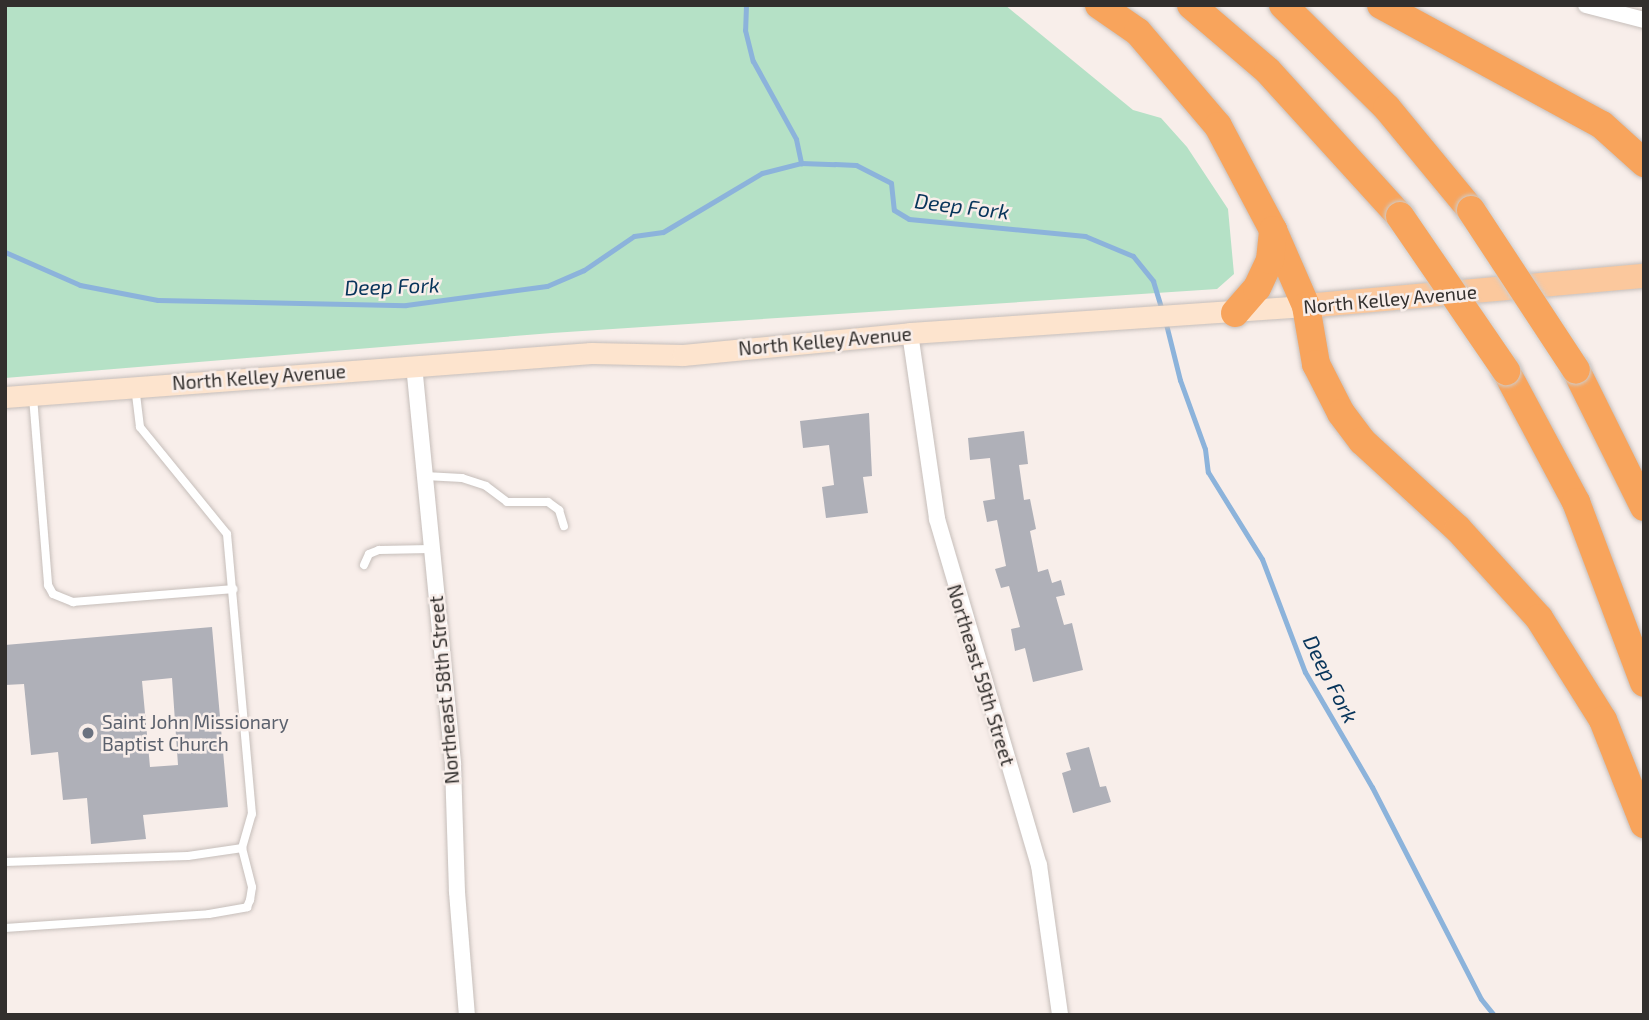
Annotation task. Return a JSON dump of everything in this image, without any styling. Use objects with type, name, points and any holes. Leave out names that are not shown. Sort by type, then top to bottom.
[{"type":"highway","points":[[1099,5],[1138,32],[1218,126],[1273,230],[1306,306],[1316,364],[1341,413],[1362,441],[1458,529],[1539,618],[1603,720],[1644,824]]},
{"type":"highway","points":[[1191,5],[1268,71],[1400,216],[1506,370],[1576,502],[1620,610],[1644,683]]},
{"type":"highway","points":[[1283,5],[1387,108],[1471,210],[1576,370],[1644,507]]},
{"type":"highway","points":[[1381,5],[1602,125],[1644,163]]},
{"type":"highway","points":[[1236,313],[1257,288],[1270,260],[1273,230]]},
{"type":"main road","name":"North Kelley Avenue","points":[[1306,306],[1644,276]]},
{"type":"street","points":[[1586,5],[1644,20]]},
{"type":"street","name":"North Kelley Avenue","points":[[5,397],[591,353],[683,355],[910,333],[1096,323],[1306,306]]},
{"type":"street","name":"Northeast 59th Street","points":[[910,333],[937,519],[1039,865],[1060,1015]]},
{"type":"street","name":"Northeast 58th Street","points":[[414,365],[453,765],[457,892],[467,1015]]},
{"type":"lane","points":[[5,928],[209,914],[247,907],[252,887],[242,848],[252,814],[227,534],[140,426],[135,386]]},
{"type":"lane","points":[[33,394],[48,585],[53,594],[73,602],[233,589]]},
{"type":"lane","points":[[425,476],[462,478],[486,486],[507,502],[548,502],[559,510],[564,526]]},
{"type":"lane","points":[[364,565],[369,554],[379,550],[431,549]]},
{"type":"lane","points":[[5,862],[188,856],[242,848]]},
{"type":"green space","points":[[5,5],[1005,5],[1133,110],[1161,118],[1187,147],[1228,209],[1234,274],[1217,289],[552,333],[5,378]]},
{"type":"building","points":[[869,413],[872,476],[863,477],[868,513],[826,518],[822,487],[834,485],[829,445],[803,448],[800,421]]},
{"type":"building","points":[[1024,431],[1028,464],[1019,465],[1024,500],[1030,499],[1036,529],[1030,531],[1038,572],[1048,569],[1052,583],[1061,580],[1065,595],[1056,597],[1064,625],[1072,623],[1083,670],[1033,682],[1025,648],[1015,651],[1011,629],[1020,627],[1009,586],[1001,588],[995,569],[1006,566],[997,520],[987,522],[983,501],[995,499],[990,458],[970,460],[968,438]]},
{"type":"building","name":"Saint John Missionary Baptist Church","points":[[212,627],[228,807],[143,815],[146,839],[91,844],[87,798],[63,800],[58,752],[31,755],[24,684],[5,685],[5,645]],"holes":[[[172,678],[178,765],[150,767],[142,681]]]},
{"type":"building","points":[[1089,747],[1100,787],[1106,786],[1111,802],[1073,813],[1062,773],[1071,770],[1066,753]]},
{"type":"waterway","points":[[746,5],[745,30],[753,61],[796,139],[801,163]]},
{"type":"waterway","name":"Deep Fork","points":[[5,252],[80,285],[158,300],[406,305],[547,286],[584,270],[634,236],[663,232],[762,173],[801,163],[856,165],[891,183],[894,210],[909,219],[1085,236],[1133,256],[1153,281],[1162,310]]},
{"type":"waterway","name":"Deep Fork","points":[[1165,320],[1180,380],[1205,449],[1208,472],[1262,559],[1305,672],[1372,787],[1481,999],[1494,1015]]},
{"type":"place","name":"Saint John Missionary Baptist Church","points":[[88,733]]}]
